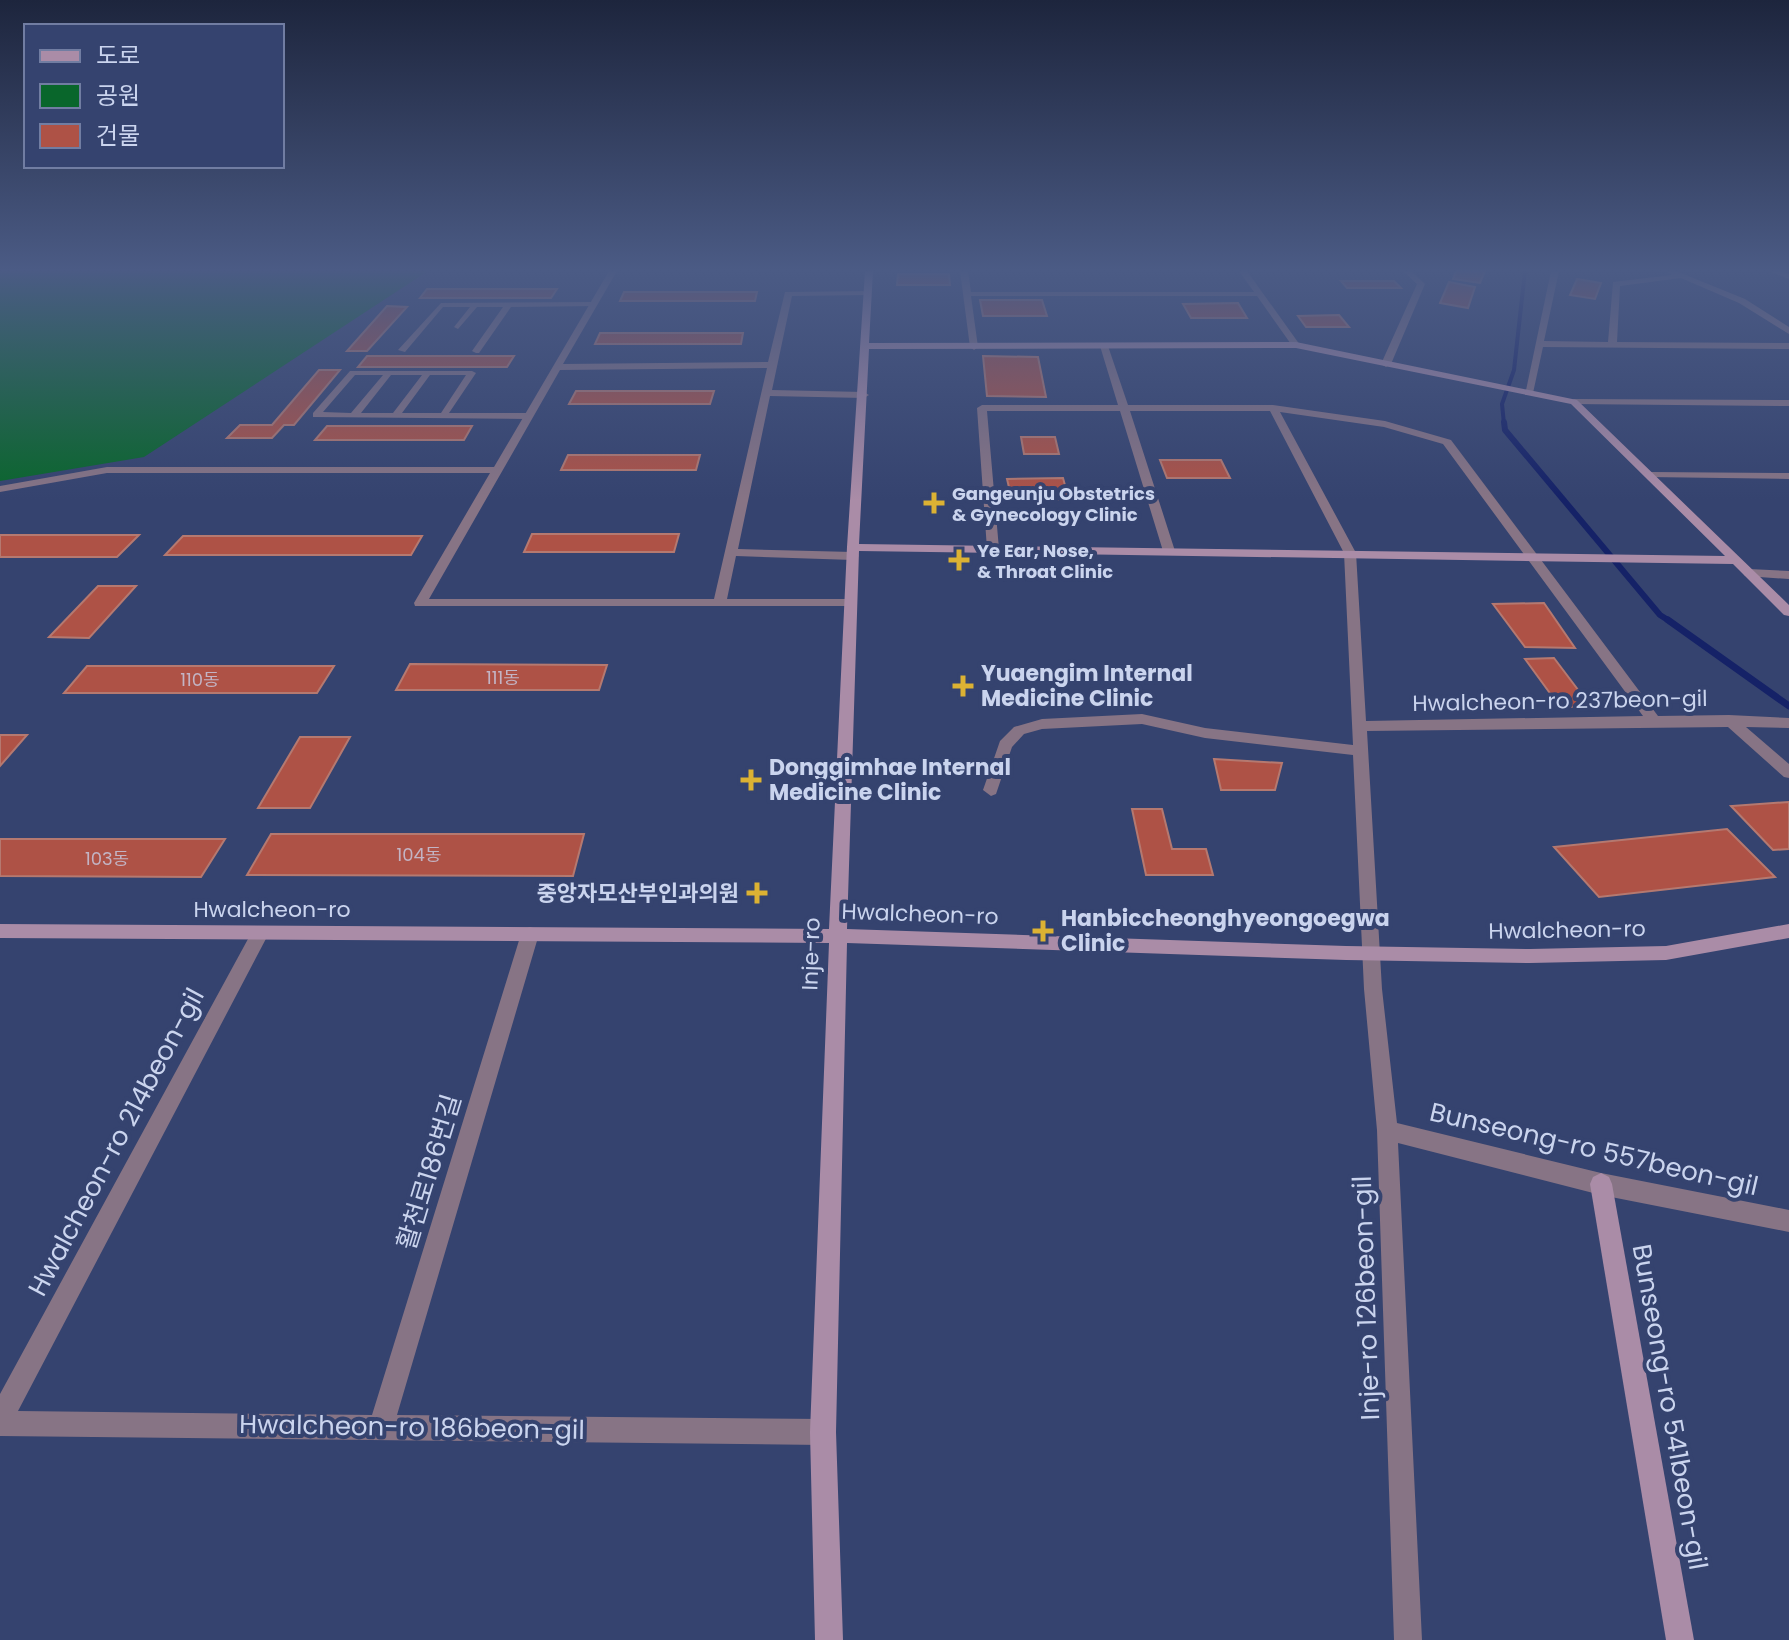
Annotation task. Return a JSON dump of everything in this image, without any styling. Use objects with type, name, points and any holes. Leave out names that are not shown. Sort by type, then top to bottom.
[{"type":"street","points":[[567,348],[420,603],[852,603]]},
{"type":"street","points":[[720,603],[776,348]]},
{"type":"street","name":"Inje-ro","points":[[829,1640],[823,1432],[838,935],[853,552],[865,348]]},
{"type":"street","points":[[1105,348],[1169,551]]},
{"type":"street","points":[[1308,348],[1574,402],[1789,403]]},
{"type":"street","points":[[1386,364],[1393,348]]},
{"type":"street","points":[[1523,392],[1537,348]]},
{"type":"street","points":[[556,367],[772,365]]},
{"type":"street","points":[[766,393],[864,395]]},
{"type":"street","points":[[1574,402],[1789,612]]},
{"type":"street","points":[[993,549],[982,408],[1273,408],[1385,424],[1447,442],[1654,721]]},
{"type":"street","points":[[1273,408],[1350,553],[1372,953]]},
{"type":"street","points":[[0,489],[107,470],[496,470]]},
{"type":"street","points":[[1651,475],[1789,476]]},
{"type":"street","points":[[730,552],[993,549],[1736,560]]},
{"type":"street","points":[[1749,573],[1789,575]]},
{"type":"street","points":[[991,790],[1005,745],[1019,730],[1042,724],[1142,719],[1205,733],[1361,751]]},
{"type":"street","points":[[1729,720],[1789,723]]},
{"type":"street","name":"Hwalcheon-ro 237beon-gil","points":[[1360,726],[1729,720],[1789,773]]},
{"type":"street","name":"Hwalcheon-ro","points":[[0,932],[838,935],[1530,956],[1666,953],[1789,931]]},
{"type":"street","name":"Hwalcheon-ro 214beon-gil","points":[[0,1421],[260,933]]},
{"type":"street","name":"활천로186번길","points":[[381,1427],[530,934]]},
{"type":"street","name":"Inje-ro 126beon-gil","points":[[1372,953],[1387,1130],[1408,1640]]},
{"type":"street","name":"Bunseong-ro 557beon-gil","points":[[1387,1130],[1601,1184],[1789,1221]]},
{"type":"street","name":"Bunseong-ro 541beon-gil","points":[[1601,1184],[1680,1640]]},
{"type":"street","name":"Hwalcheon-ro 186beon-gil","points":[[0,1421],[823,1432]]},
{"type":"lane","points":[[476,351],[478,348]]},
{"type":"lane","points":[[443,416],[472,373],[353,373],[316,415],[443,416],[527,416]]},
{"type":"lane","points":[[354,415],[389,373]]},
{"type":"lane","points":[[396,415],[428,373]]},
{"type":"green space","points":[[0,348],[311,348],[144,457],[0,481]]},
{"type":"building","points":[[350,348],[370,348],[367,351],[347,351]]},
{"type":"building","points":[[367,356],[514,356],[507,367],[358,367]]},
{"type":"building","points":[[983,356],[1038,357],[1046,397],[987,396]]},
{"type":"building","points":[[319,370],[340,370],[294,425],[284,425],[272,438],[227,438],[240,425],[272,425]]},
{"type":"building","points":[[576,391],[714,391],[710,404],[569,404]]},
{"type":"building","points":[[327,426],[472,426],[464,440],[315,440]]},
{"type":"building","points":[[1021,437],[1055,437],[1059,454],[1024,454]]},
{"type":"building","points":[[568,455],[700,455],[696,470],[561,470]]},
{"type":"building","points":[[1160,460],[1221,460],[1230,478],[1167,478]]},
{"type":"building","points":[[1063,478],[1069,500],[1012,500],[1007,479]]},
{"type":"building","points":[[532,534],[679,534],[674,552],[524,552]]},
{"type":"building","points":[[0,535],[139,535],[117,557],[0,557]]},
{"type":"building","points":[[183,536],[422,536],[411,555],[165,555]]},
{"type":"building","points":[[98,586],[136,586],[89,638],[49,637]]},
{"type":"building","points":[[1544,603],[1575,648],[1525,647],[1493,604]]},
{"type":"building","points":[[1554,658],[1591,707],[1560,707],[1525,659]]},
{"type":"building","points":[[410,664],[607,665],[599,690],[396,690]]},
{"type":"building","points":[[87,666],[334,666],[317,693],[64,693]]},
{"type":"building","points":[[0,735],[27,735],[0,766]]},
{"type":"building","points":[[300,737],[350,737],[310,808],[258,808]]},
{"type":"building","points":[[1214,759],[1282,763],[1275,790],[1221,790]]},
{"type":"building","points":[[1789,802],[1789,849],[1773,850],[1731,806]]},
{"type":"building","points":[[1132,809],[1162,809],[1172,849],[1206,849],[1213,875],[1146,875]]},
{"type":"building","points":[[1727,829],[1775,877],[1599,897],[1554,847]]},
{"type":"building","points":[[271,834],[584,834],[573,876],[247,875]]},
{"type":"building","points":[[0,839],[225,839],[201,877],[0,876]]},
{"type":"waterway","points":[[1504,424],[1502,404],[1514,370],[1516,348]]},
{"type":"waterway","points":[[1504,422],[1505,430],[1660,615],[1669,621]]},
{"type":"waterway","points":[[1669,621],[1789,706]]},
{"type":"place","name":"Gangeunju Obstetrics & Gynecology Clinic","points":[[934,503]]},
{"type":"place","name":"Ye Ear, Nose, & Throat Clinic","points":[[959,560]]},
{"type":"place","name":"Yuaengim Internal Medicine Clinic","points":[[963,686]]},
{"type":"place","name":"Donggimhae Internal Medicine Clinic","points":[[751,780]]},
{"type":"place","name":"중앙자모산부인과의원","points":[[757,893]]},
{"type":"place","name":"Hanbiccheonghyeongoegwa Clinic","points":[[1043,931]]}]
